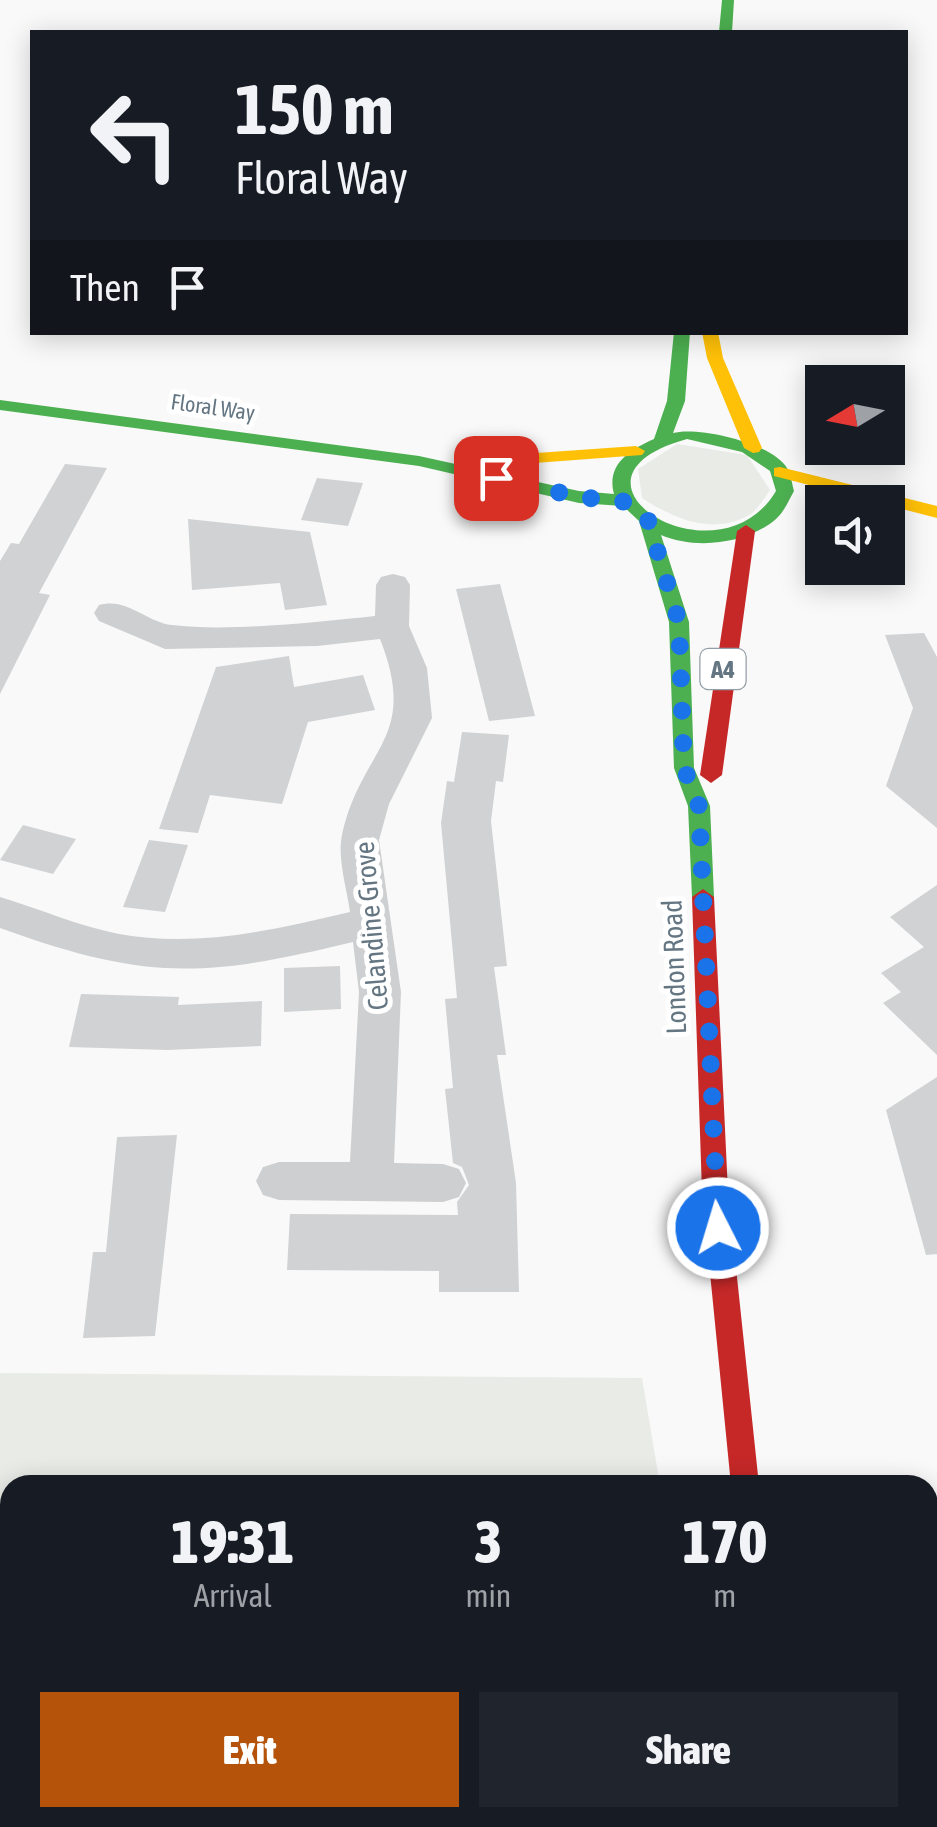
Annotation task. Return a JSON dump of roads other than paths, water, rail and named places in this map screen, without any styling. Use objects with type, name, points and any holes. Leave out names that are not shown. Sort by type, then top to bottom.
[{"type":"main road","points":[[726,30],[728,0]]},
{"type":"main road","points":[[662,438],[676,402],[682,335]]},
{"type":"main road","points":[[711,335],[715,358],[753,448]]},
{"type":"main road","name":"Floral Way","points":[[0,405],[419,461],[579,497],[627,502]]},
{"type":"main road","points":[[780,472],[785,496],[778,510],[746,530],[697,536],[648,520],[627,502],[620,475],[636,452],[662,438],[713,436],[753,448],[780,472],[825,487],[937,513]]},
{"type":"main road","name":"Floral Way","points":[[419,461],[636,452]]},
{"type":"main road","points":[[778,510],[805,511]]},
{"type":"main road","points":[[905,513],[937,513]]},
{"type":"main road","name":"London Road","points":[[648,520],[679,622],[684,768],[699,806],[715,1192],[745,1475]]},
{"type":"main road","name":"London Road","points":[[699,806],[714,767],[722,674],[746,530]]},
{"type":"street","name":"Celandine Grove","points":[[371,1181],[380,992],[360,840],[370,804],[401,751],[414,718],[409,668],[392,626],[393,585]]},
{"type":"street","points":[[111,613],[162,650],[392,626]]},
{"type":"street","points":[[0,912],[90,942],[173,956],[239,949],[370,923]]},
{"type":"street","points":[[279,1181],[444,1183]]}]
